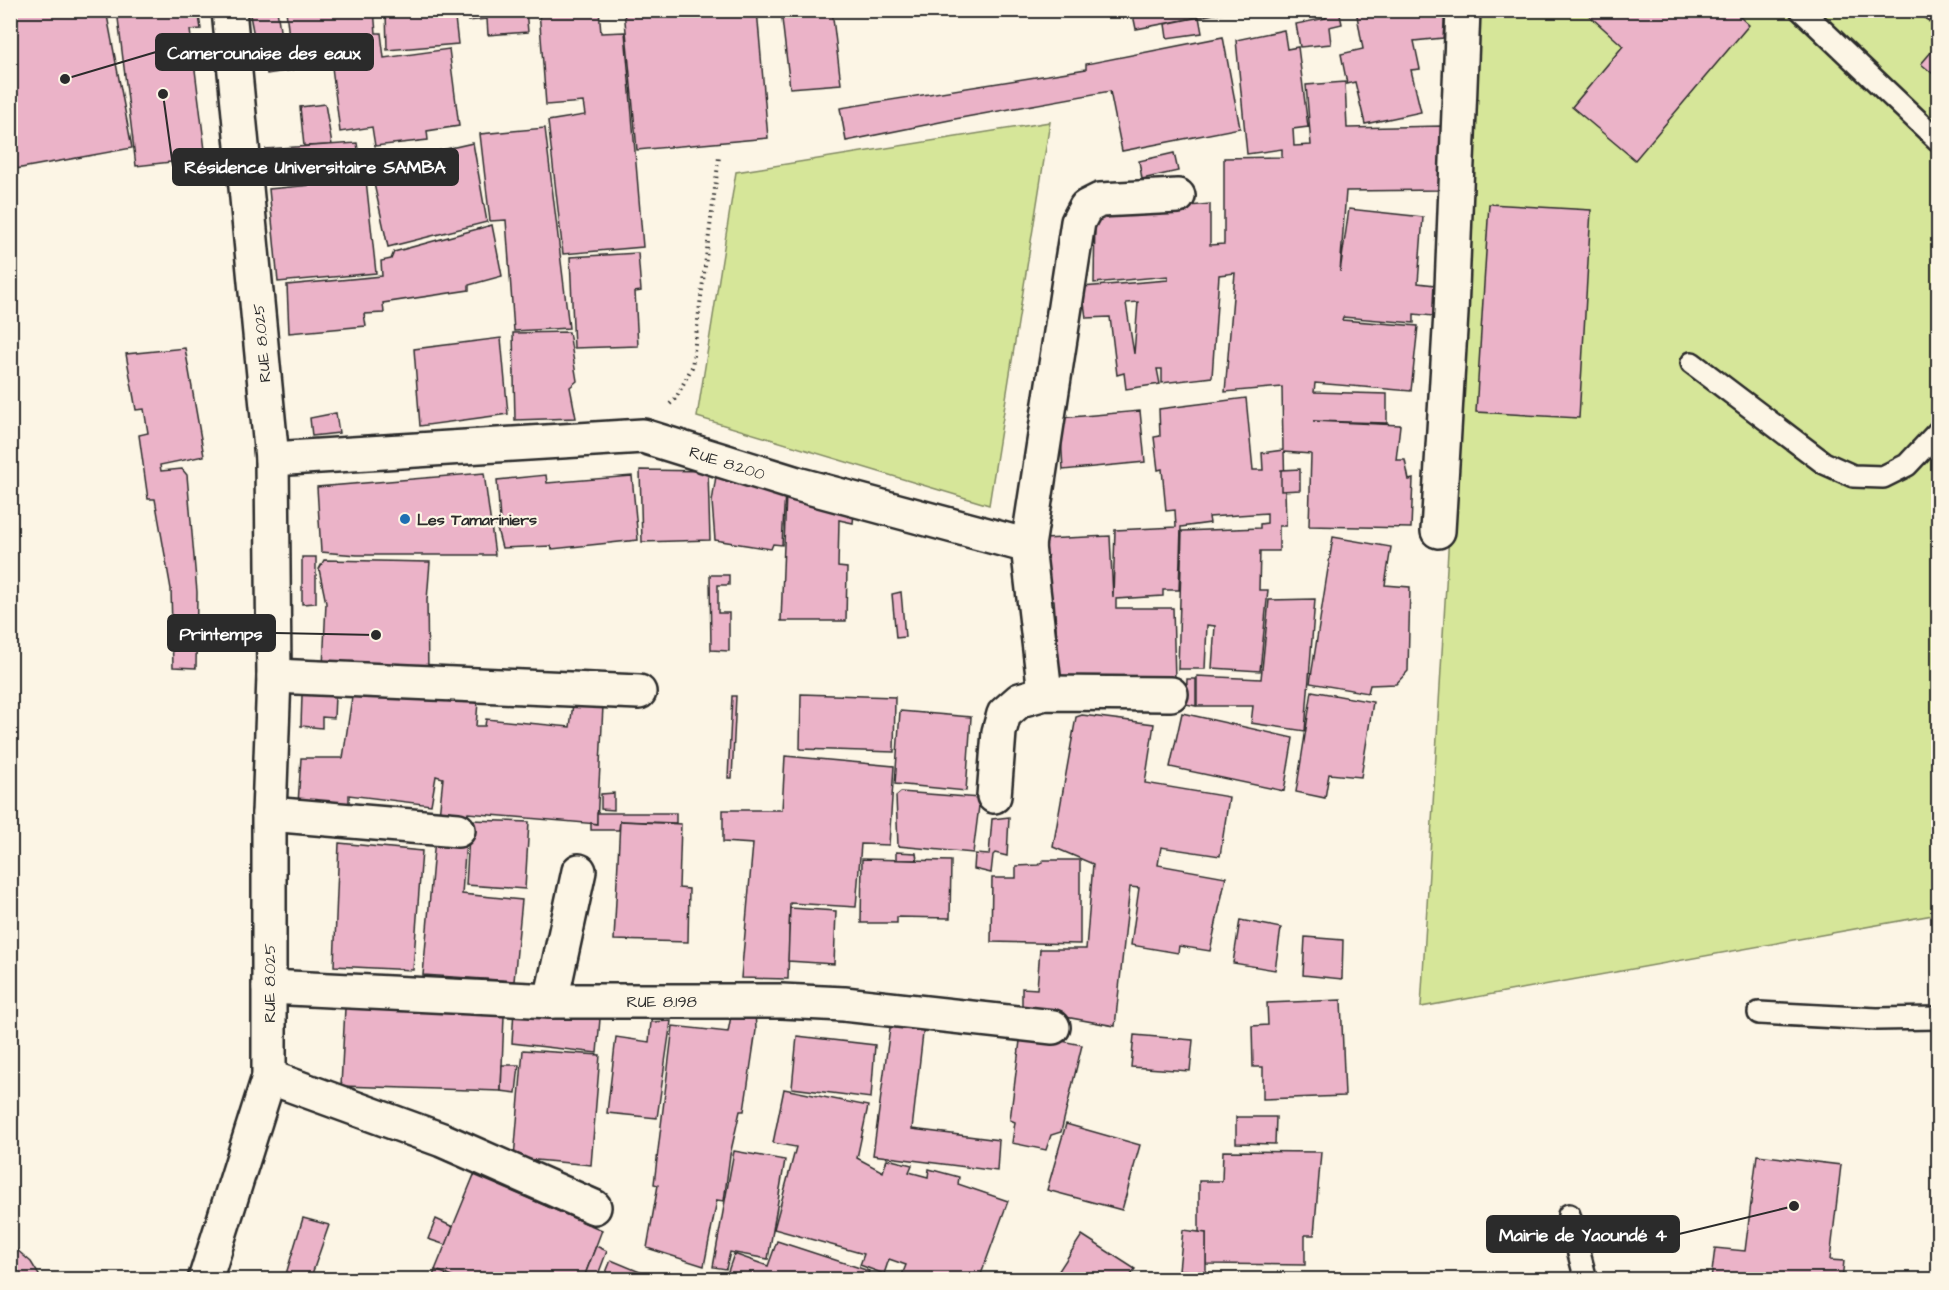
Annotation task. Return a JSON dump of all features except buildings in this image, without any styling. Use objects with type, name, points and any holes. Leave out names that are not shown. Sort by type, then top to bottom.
[{"type":"street","name":"RUE 8.025","points":[[206,1280],[269,1077],[269,814],[274,676],[272,459],[229,10]]},
{"type":"street","points":[[1438,531],[1451,313],[1463,10]]},
{"type":"street","points":[[1045,693],[1028,546],[1077,222],[1086,207],[1100,200],[1178,196]]},
{"type":"street","name":"RUE 8.200","points":[[272,459],[643,436],[797,484],[1028,546]]},
{"type":"street","points":[[274,676],[639,692]]},
{"type":"street","points":[[994,796],[999,732],[1004,714],[1020,700],[1045,693],[1171,694]]},
{"type":"street","points":[[269,814],[458,830]]},
{"type":"street","points":[[551,1001],[579,871]]},
{"type":"street","name":"RUE 8.198","points":[[269,987],[551,1001],[781,1001],[844,1004],[1053,1028]]},
{"type":"street","points":[[269,1077],[442,1140],[594,1207]]},
{"type":"lane","points":[[1801,10],[1938,140]]},
{"type":"lane","points":[[1692,363],[1824,463],[1853,476],[1883,477],[1907,465],[1938,432]]},
{"type":"lane","points":[[1759,1013],[1877,1019],[1938,1018]]},
{"type":"lane","points":[[1569,1215],[1586,1280]]},
{"type":"path","points":[[643,436],[676,398],[692,367],[719,158]]},
{"type":"green space","points":[[1480,11],[1938,11],[1938,914],[1421,1007]]},
{"type":"green space","points":[[1050,122],[989,505],[697,417],[736,172]]},
{"type":"place","name":"Camerounaise des eaux","points":[[65,79]]},
{"type":"place","name":"Résidence Universitaire SAMBA","points":[[163,94]]},
{"type":"place","name":"Les Tamariniers","points":[[405,519]]},
{"type":"place","name":"Printemps","points":[[376,635]]},
{"type":"place","name":"Mairie de Yaoundé 4","points":[[1794,1206]]}]
